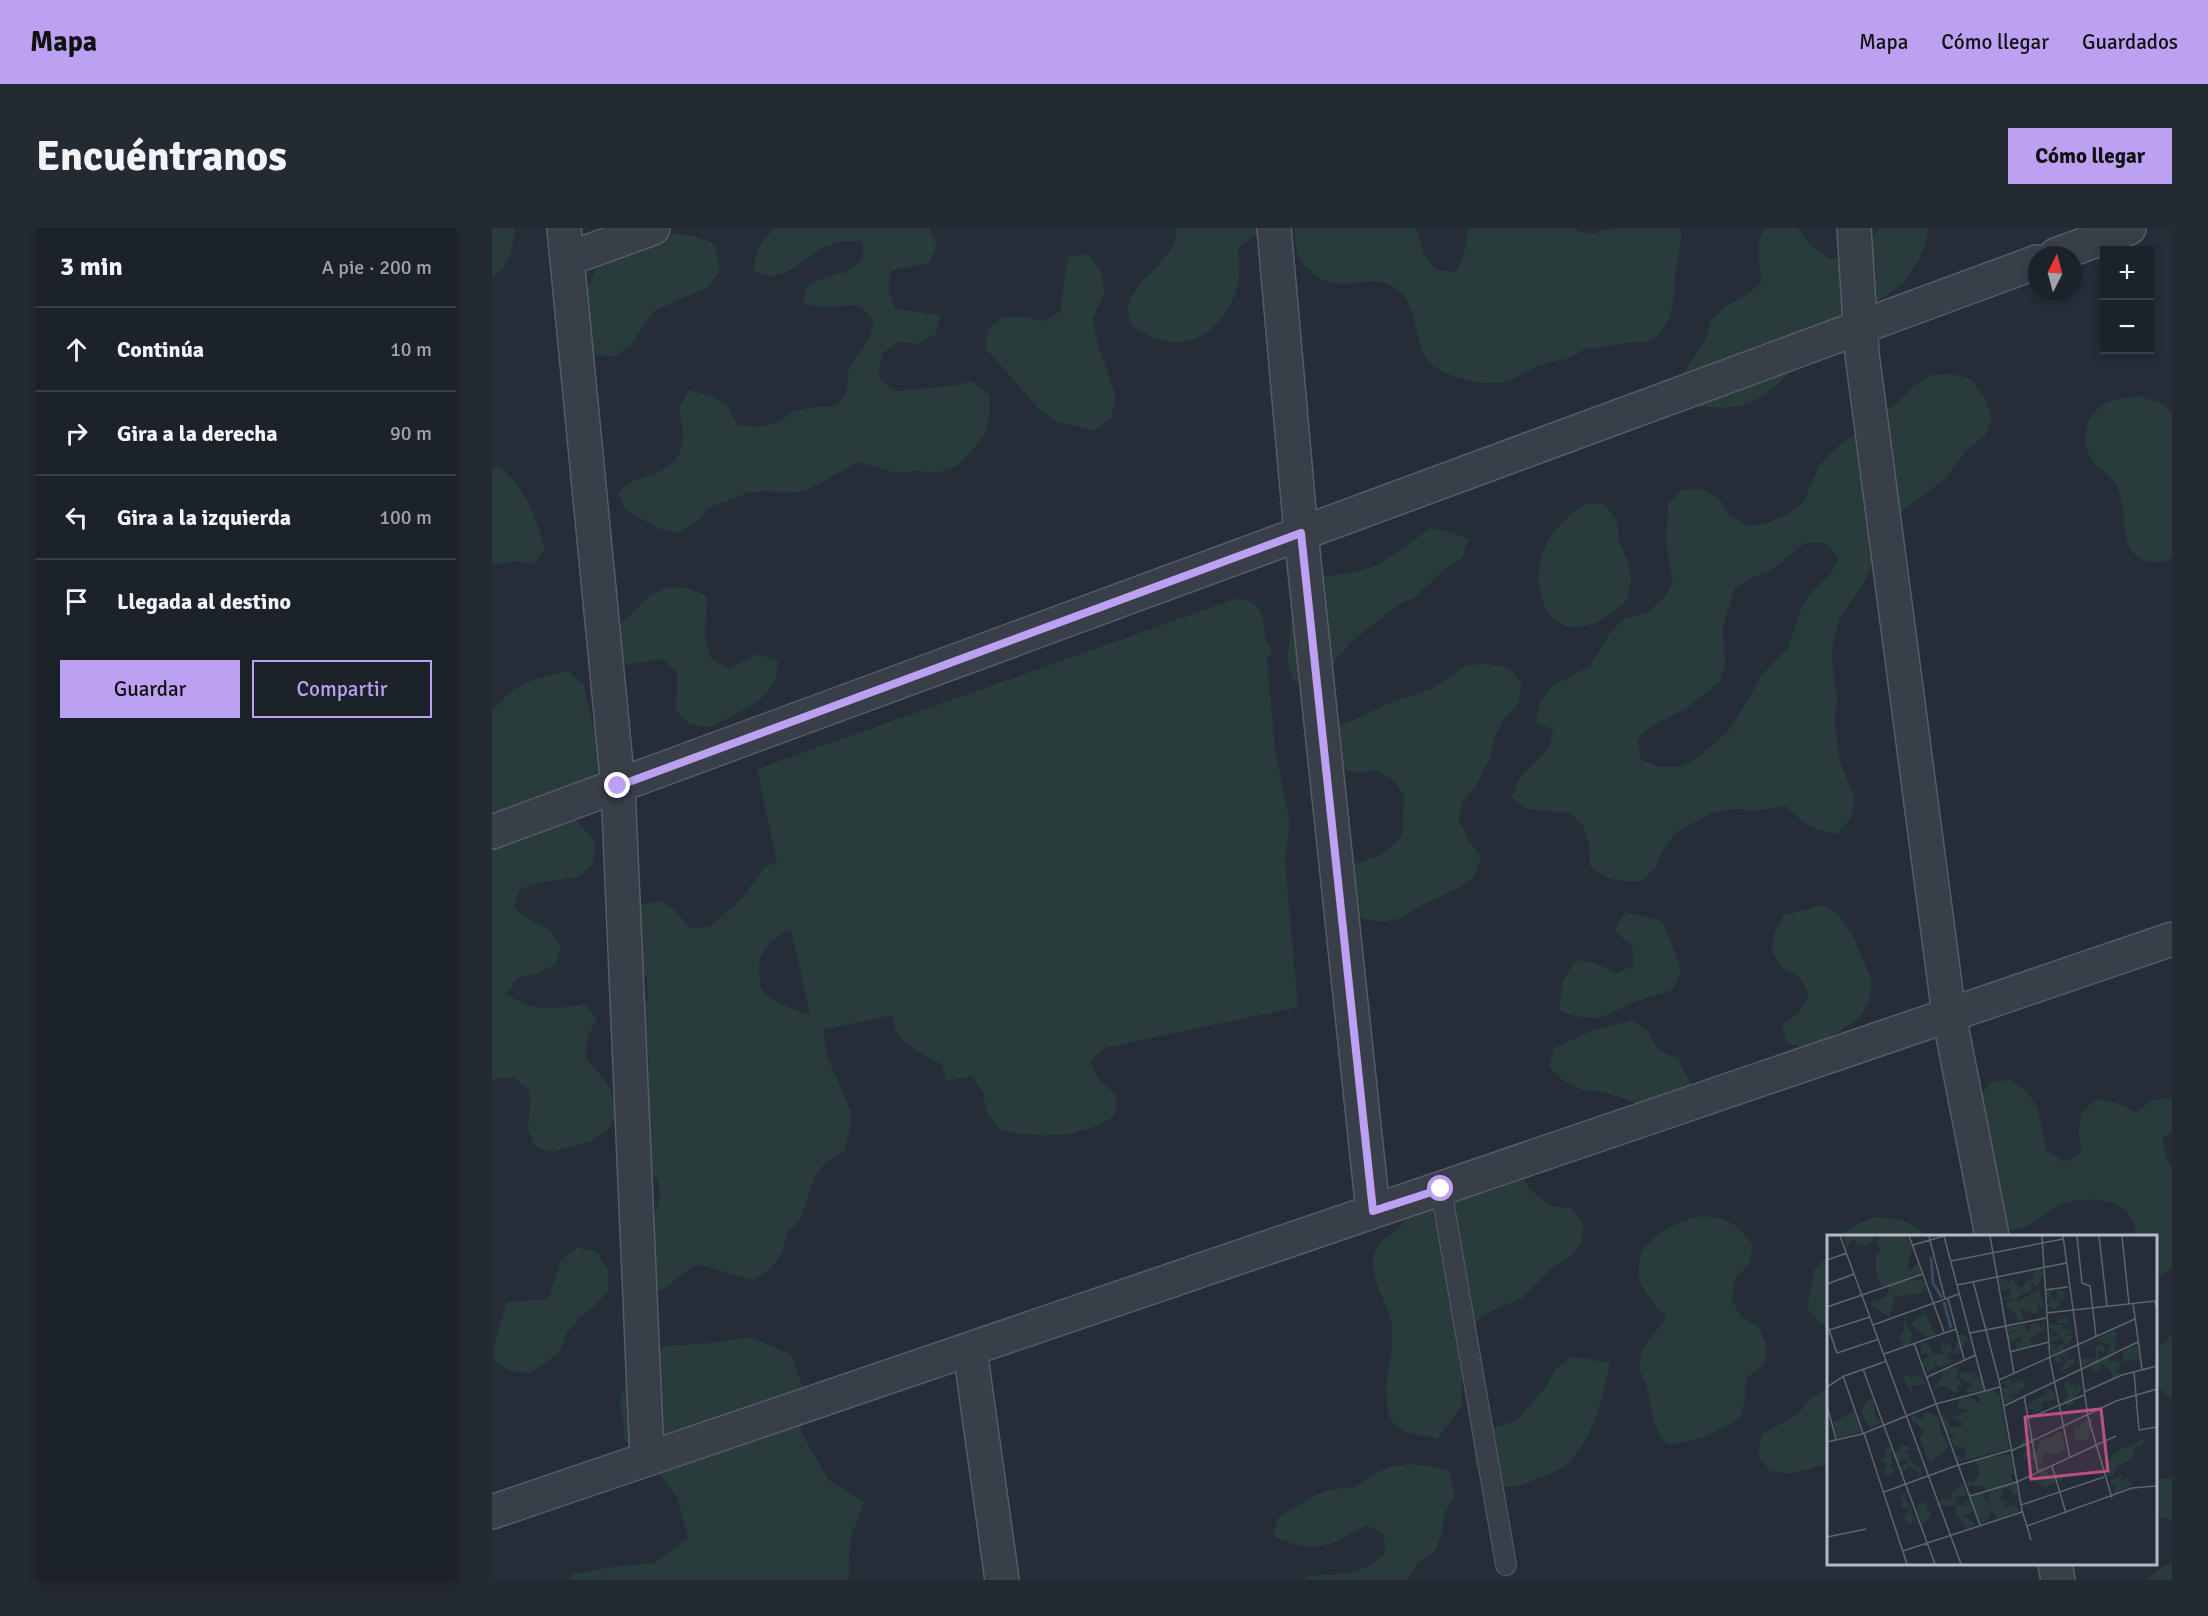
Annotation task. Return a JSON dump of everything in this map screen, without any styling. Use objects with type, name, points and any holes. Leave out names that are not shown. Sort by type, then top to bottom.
[{"type":"street","points":[[647,1459],[618,786],[566,244],[653,228]]},
{"type":"street","points":[[1274,228],[1301,533],[1373,1211]]},
{"type":"street","points":[[1854,228],[1862,354],[1949,1015],[1992,1235]]},
{"type":"street","points":[[2080,246],[2129,228]]},
{"type":"street","points":[[492,832],[2028,265]]},
{"type":"street","points":[[492,1512],[2172,939]]},
{"type":"street","points":[[970,1350],[1002,1580]]},
{"type":"street","points":[[2055,1565],[2058,1580]]},
{"type":"lane","points":[[1441,1189],[1506,1565]]},
{"type":"shaded area","points":[[492,228],[515,228],[510,256],[503,268],[492,278]]},
{"type":"shaded area","points":[[777,228],[929,228],[937,244],[929,263],[890,271],[889,291],[896,309],[940,315],[936,334],[918,344],[898,342],[882,354],[878,375],[892,391],[952,386],[972,381],[990,395],[990,414],[986,433],[957,466],[937,473],[917,471],[897,473],[858,462],[805,491],[747,493],[710,507],[696,522],[679,533],[660,529],[625,510],[618,493],[634,480],[666,468],[678,455],[682,438],[679,407],[689,390],[708,395],[728,405],[737,425],[758,427],[777,423],[794,411],[814,407],[835,407],[847,392],[848,372],[869,339],[874,321],[859,305],[822,307],[803,304],[807,285],[846,272],[863,259],[862,241],[843,241],[823,247],[791,270],[772,277],[753,271],[760,246],[766,237]]},
{"type":"shaded area","points":[[1176,228],[1273,228],[1273,231],[1253,236],[1238,249],[1237,287],[1230,305],[1220,320],[1200,337],[1178,342],[1155,338],[1132,326],[1128,307],[1137,287],[1171,249]]},
{"type":"shaded area","points":[[1295,228],[1414,228],[1424,254],[1436,270],[1456,272],[1464,254],[1467,234],[1471,228],[1574,228],[1590,234],[1615,228],[1681,228],[1682,236],[1671,312],[1667,323],[1654,338],[1643,342],[1584,349],[1568,358],[1538,366],[1510,381],[1492,383],[1472,381],[1451,375],[1428,361],[1409,305],[1398,290],[1389,284],[1370,281],[1332,283],[1316,275],[1299,258]]},
{"type":"shaded area","points":[[1764,228],[1797,228],[1812,246],[1829,259],[1846,255],[1863,247],[1879,228],[1929,228],[1918,261],[1902,284],[1855,315],[1767,393],[1739,406],[1714,408],[1690,406],[1676,391],[1705,339],[1711,321],[1727,305],[1745,296],[1761,283],[1758,244]]},
{"type":"shaded area","points":[[674,234],[694,236],[715,244],[720,272],[706,288],[654,311],[631,345],[615,356],[594,355],[577,344],[579,307],[595,271],[597,250]]},
{"type":"shaded area","points":[[1088,254],[1100,270],[1105,291],[1093,319],[1096,338],[1116,397],[1111,418],[1095,430],[1056,422],[1040,410],[986,349],[987,331],[1002,317],[1024,317],[1043,321],[1060,312],[1068,257]]},
{"type":"shaded area","points":[[1951,374],[1971,379],[1984,396],[1992,418],[1985,436],[1969,448],[1944,480],[1896,515],[1874,548],[1871,567],[1863,585],[1840,618],[1834,637],[1832,659],[1837,700],[1835,721],[1839,760],[1855,799],[1850,819],[1837,834],[1808,825],[1786,806],[1754,811],[1733,809],[1714,812],[1678,831],[1664,848],[1657,865],[1643,881],[1615,880],[1597,871],[1590,866],[1589,844],[1583,825],[1569,813],[1527,809],[1512,797],[1519,778],[1548,749],[1553,730],[1536,722],[1540,702],[1552,686],[1590,666],[1611,631],[1626,618],[1646,613],[1662,600],[1673,582],[1666,543],[1668,504],[1681,490],[1701,489],[1719,498],[1730,516],[1748,526],[1767,523],[1787,515],[1803,503],[1819,466],[1832,451],[1899,401],[1913,386],[1931,375]],"holes":[[[1805,543],[1825,543],[1839,558],[1830,575],[1815,588],[1803,604],[1788,648],[1761,677],[1730,729],[1699,757],[1680,767],[1660,767],[1641,760],[1637,740],[1650,727],[1687,708],[1720,682],[1725,665],[1723,626],[1735,588],[1772,570]]]},
{"type":"shaded area","points":[[2138,396],[2158,402],[2172,411],[2172,557],[2166,562],[2143,560],[2129,546],[2118,489],[2112,479],[2093,462],[2086,445],[2087,425],[2099,408],[2112,401]]},
{"type":"shaded area","points":[[500,467],[524,494],[537,524],[545,548],[534,564],[516,561],[492,565],[492,468]]},
{"type":"shaded area","points":[[1584,504],[1605,504],[1617,521],[1619,541],[1627,559],[1631,579],[1627,600],[1597,622],[1576,627],[1563,625],[1552,617],[1540,593],[1539,578],[1540,563],[1547,542],[1561,524]]},
{"type":"shaded area","points":[[1431,528],[1469,539],[1462,558],[1445,569],[1415,597],[1398,605],[1350,643],[1337,658],[1326,677],[1311,690],[1293,680],[1287,661],[1293,603],[1316,578],[1360,571],[1379,564]]},
{"type":"shaded area","points":[[668,587],[687,588],[707,596],[705,638],[711,658],[728,669],[758,654],[778,661],[776,680],[764,696],[711,727],[690,725],[676,711],[677,672],[662,659],[623,665],[605,658],[606,639],[649,596]]},
{"type":"shaded area","points":[[1235,599],[1247,600],[1260,609],[1267,641],[1272,650],[1267,659],[1275,749],[1290,823],[1285,862],[1298,1007],[1104,1048],[1090,1062],[1101,1082],[1117,1095],[1115,1116],[1073,1133],[1044,1136],[999,1129],[987,1113],[983,1093],[971,1076],[946,1081],[942,1064],[925,1056],[903,1040],[897,1032],[893,1015],[823,1030],[827,1056],[851,1111],[850,1131],[844,1152],[826,1162],[814,1178],[801,1219],[787,1233],[782,1253],[770,1270],[753,1280],[695,1265],[664,1289],[646,1293],[648,1237],[660,1199],[658,1179],[644,1165],[639,1093],[648,1077],[649,1057],[641,1039],[641,1019],[648,999],[647,978],[636,962],[630,924],[640,905],[660,901],[677,912],[689,928],[709,927],[742,898],[765,866],[777,863],[757,769]],"holes":[[[791,929],[810,1014],[776,1001],[761,987],[759,969],[762,955],[771,943]]]},
{"type":"shaded area","points":[[1488,664],[1509,668],[1522,684],[1518,705],[1504,719],[1495,737],[1491,756],[1476,786],[1462,802],[1459,821],[1481,857],[1474,877],[1458,888],[1420,906],[1403,918],[1383,922],[1364,919],[1347,910],[1351,864],[1380,855],[1402,836],[1404,796],[1394,780],[1376,770],[1356,773],[1338,767],[1334,729],[1389,703],[1431,689],[1467,665]]},
{"type":"shaded area","points":[[568,671],[584,686],[593,725],[607,744],[599,785],[568,812],[596,843],[593,863],[579,877],[537,883],[519,890],[514,908],[530,920],[548,929],[561,945],[555,965],[536,974],[518,978],[506,994],[535,1007],[562,1008],[584,1004],[597,1019],[588,1036],[585,1058],[606,1082],[618,1112],[608,1129],[592,1141],[553,1152],[535,1147],[528,1128],[529,1090],[514,1077],[492,1079],[492,709],[519,686]]},
{"type":"shaded area","points":[[1823,905],[1840,916],[1852,934],[1872,981],[1869,1001],[1858,1019],[1824,1041],[1806,1047],[1787,1043],[1782,1025],[1798,1013],[1809,994],[1800,977],[1782,968],[1772,952],[1774,932],[1784,915]]},
{"type":"shaded area","points":[[1624,912],[1662,921],[1681,971],[1673,990],[1635,1002],[1600,1018],[1579,1017],[1560,1011],[1563,983],[1577,960],[1597,964],[1617,973],[1634,965],[1632,945],[1615,932]]},
{"type":"shaded area","points":[[1632,1020],[1649,1032],[1658,1050],[1677,1058],[1692,1085],[1678,1100],[1642,1105],[1604,1092],[1583,1090],[1565,1082],[1549,1067],[1554,1048],[1593,1030]]},
{"type":"shaded area","points":[[2010,1080],[2027,1091],[2038,1109],[2046,1150],[2064,1162],[2082,1152],[2078,1134],[2081,1113],[2096,1099],[2117,1103],[2136,1112],[2152,1100],[2172,1098],[2172,1133],[2163,1137],[2165,1156],[2172,1168],[2172,1269],[2157,1276],[2157,1235],[2136,1235],[2134,1224],[2129,1215],[2122,1208],[2103,1200],[2069,1202],[2055,1207],[2026,1227],[2000,1229],[1979,1099],[1990,1082]]},
{"type":"shaded area","points":[[1520,1174],[1533,1192],[1551,1206],[1571,1208],[1584,1225],[1581,1244],[1568,1258],[1551,1269],[1522,1298],[1485,1314],[1470,1327],[1462,1346],[1462,1406],[1438,1438],[1406,1432],[1396,1426],[1388,1411],[1387,1387],[1392,1326],[1375,1279],[1373,1260],[1375,1251],[1401,1226],[1413,1207]]},
{"type":"shaded area","points":[[1702,1216],[1732,1223],[1753,1245],[1749,1264],[1735,1279],[1732,1300],[1741,1317],[1759,1327],[1767,1346],[1764,1365],[1746,1378],[1741,1417],[1705,1436],[1687,1442],[1666,1444],[1655,1426],[1647,1387],[1639,1369],[1642,1350],[1666,1318],[1643,1287],[1638,1269],[1640,1257],[1655,1237],[1677,1224]]},
{"type":"shaded area","points":[[1875,1217],[1897,1219],[1915,1226],[1924,1235],[1842,1235],[1856,1224]]},
{"type":"shaded area","points":[[577,1247],[598,1253],[608,1271],[608,1290],[567,1333],[560,1352],[528,1373],[509,1371],[494,1359],[495,1341],[507,1302],[548,1299],[561,1260]]},
{"type":"shaded area","points":[[1827,1256],[1827,1328],[1807,1308],[1814,1270]]},
{"type":"shaded area","points":[[2172,1335],[2172,1400],[2157,1386],[2157,1349]]},
{"type":"shaded area","points":[[752,1337],[791,1355],[805,1393],[801,1432],[829,1480],[864,1502],[850,1539],[849,1580],[568,1580],[573,1574],[654,1563],[688,1538],[678,1499],[654,1467],[625,1441],[620,1401],[630,1364],[667,1346]]},
{"type":"shaded area","points":[[1571,1357],[1610,1364],[1592,1427],[1579,1450],[1564,1466],[1522,1485],[1505,1487],[1485,1478],[1474,1459],[1474,1449],[1479,1434],[1517,1420],[1545,1388],[1555,1370]]},
{"type":"shaded area","points":[[1827,1390],[1827,1464],[1790,1474],[1770,1471],[1758,1455],[1762,1434],[1798,1414],[1810,1398]]},
{"type":"shaded area","points":[[1409,1464],[1449,1471],[1455,1495],[1445,1513],[1442,1532],[1435,1551],[1419,1562],[1407,1580],[1298,1580],[1310,1576],[1350,1573],[1369,1566],[1385,1554],[1384,1534],[1366,1525],[1342,1539],[1311,1547],[1287,1542],[1273,1536],[1278,1518],[1314,1495],[1334,1489],[1355,1487],[1371,1475],[1389,1467]]},
{"type":"shaded area","points":[[2172,1477],[2172,1521],[2157,1515],[2157,1479]]},
{"type":"shaded area","points":[[2172,1562],[2172,1580],[2147,1580],[2160,1568]]},
{"type":"route","points":[[618,786],[1301,533],[1373,1211],[1441,1189]]}]
